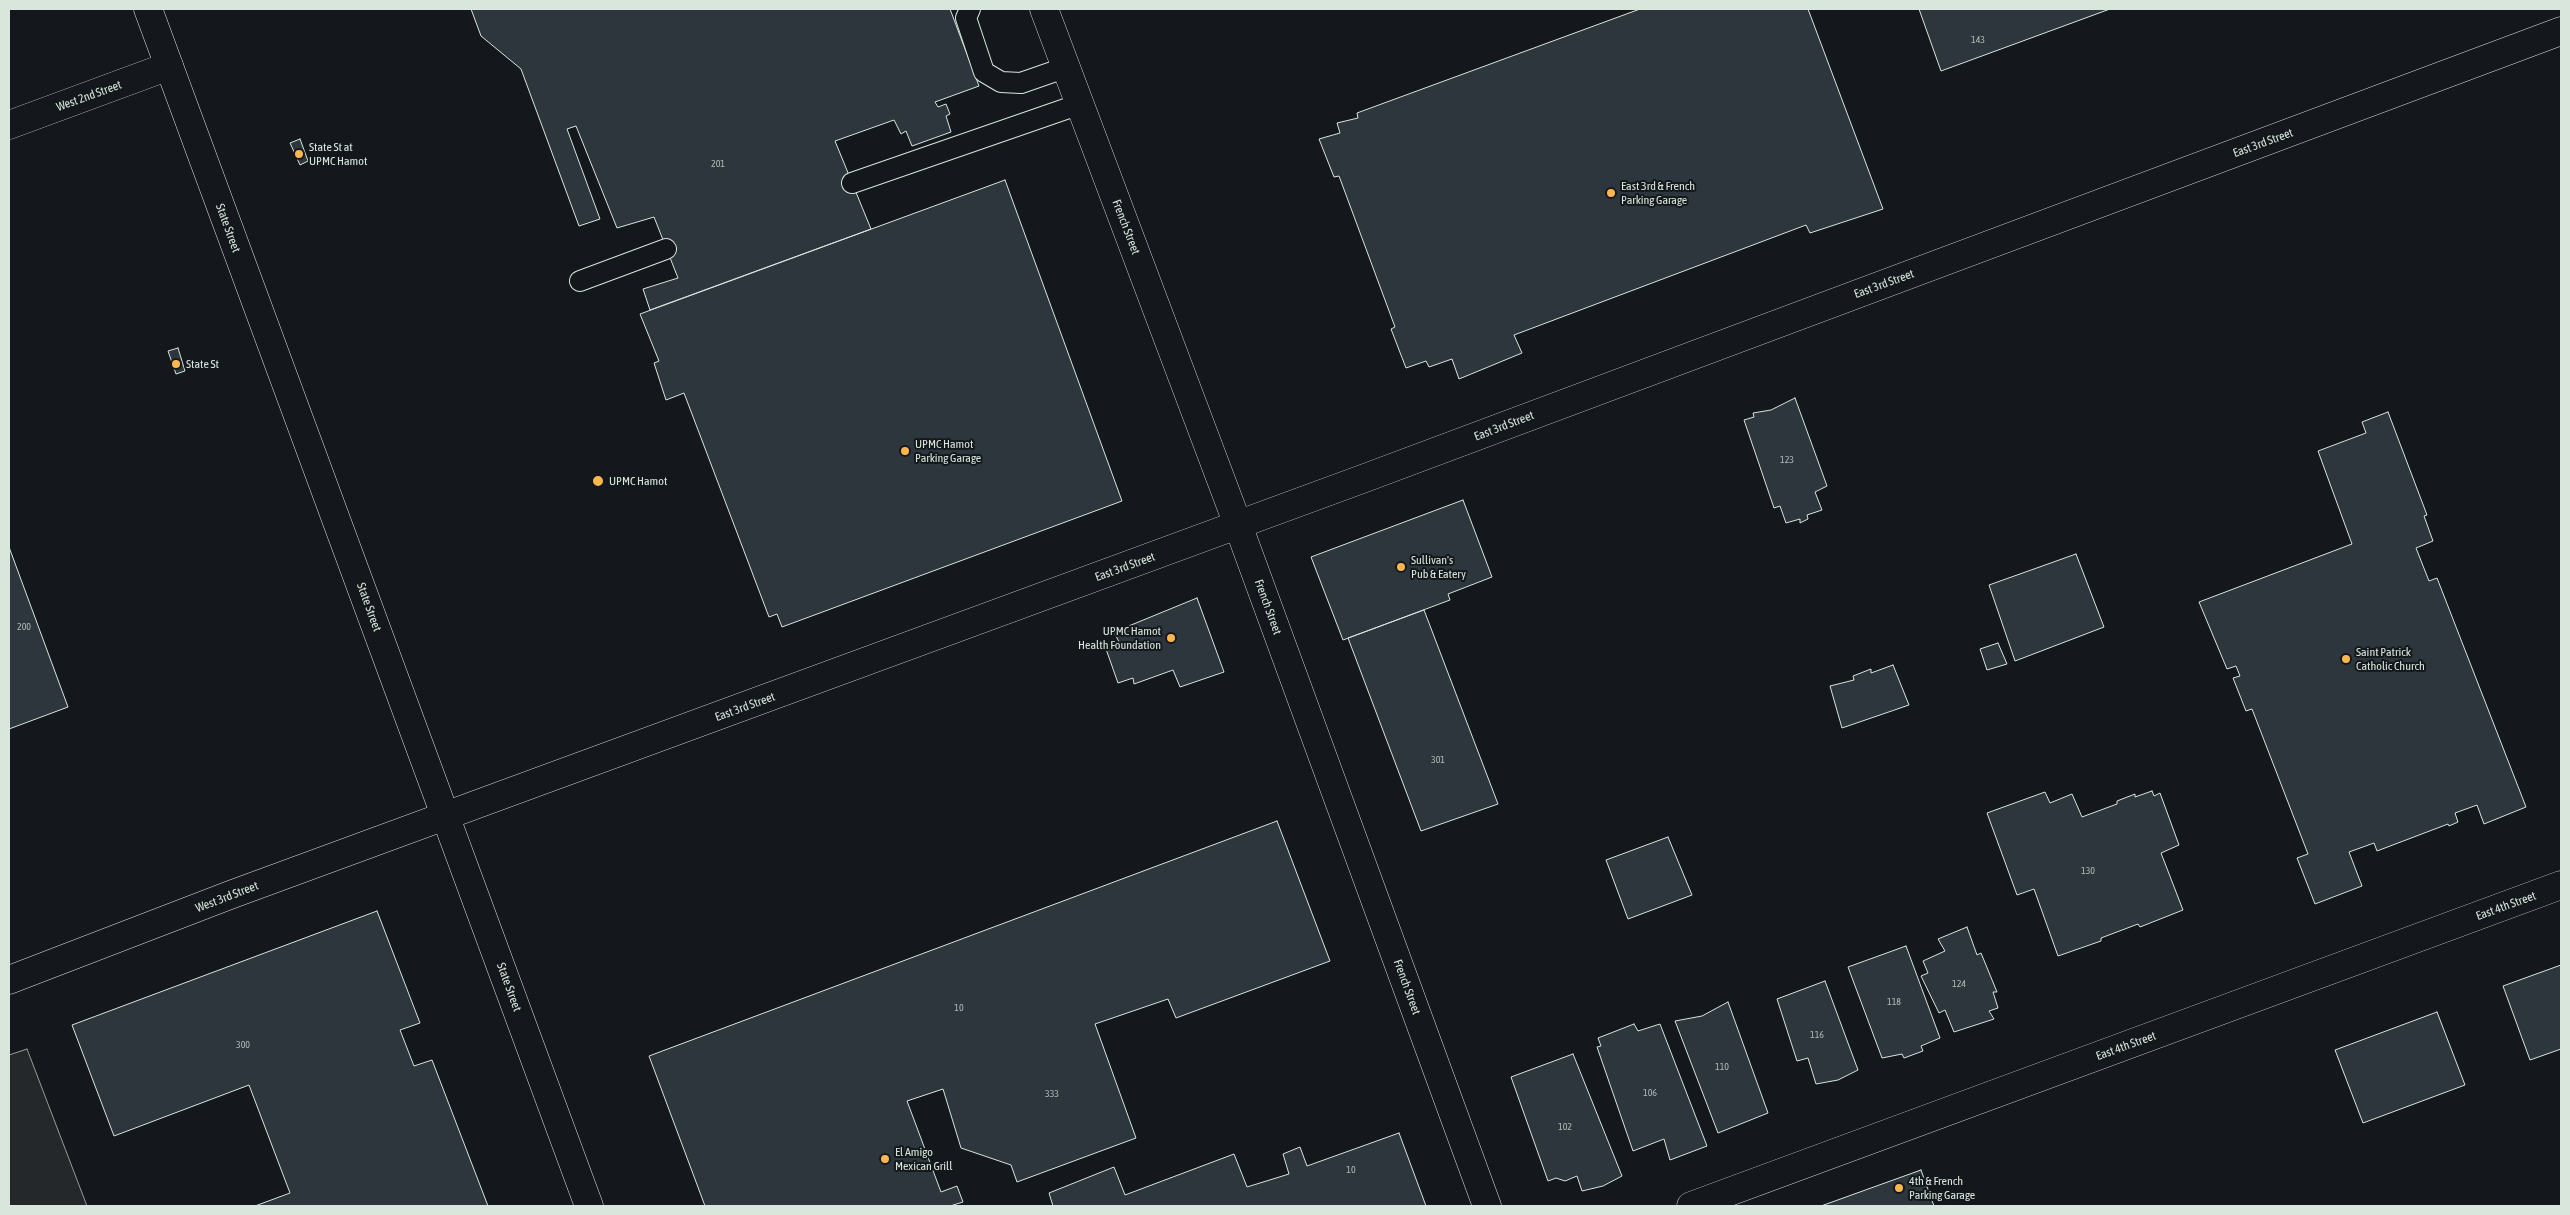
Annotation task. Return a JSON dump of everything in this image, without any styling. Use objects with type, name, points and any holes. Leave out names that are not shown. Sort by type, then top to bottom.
[{"type":"street","name":"State Street","points":[[148,9],[589,1206]]},
{"type":"street","name":"French Street","points":[[1044,9],[1238,525],[1487,1206]]},
{"type":"street","name":"East 3rd Street","points":[[446,816],[1238,525],[2561,31]]},
{"type":"street","name":"West 2nd Street","points":[[9,125],[169,66]]},
{"type":"street","name":"West 3rd Street","points":[[9,980],[446,816]]},
{"type":"street","name":"East 4th Street","points":[[1691,1206],[2561,885]]},
{"type":"lane","points":[[970,9],[966,18],[984,72],[1001,82],[1022,83],[1067,66]]},
{"type":"lane","points":[[852,182],[1080,104]]},
{"type":"lane","points":[[580,281],[666,249]]},
{"type":"shaded area","points":[[27,1049],[87,1206],[9,1206],[9,1055]]},
{"type":"building","points":[[471,9],[950,9],[979,86],[935,102],[938,107],[946,104],[950,114],[946,116],[951,132],[912,146],[906,131],[901,134],[894,120],[835,141],[871,229],[650,310],[643,289],[678,278],[654,217],[617,228],[576,126],[567,129],[600,219],[579,226],[521,69],[481,36]]},
{"type":"building","name":"East 3rd & French Parking Garage","points":[[1640,9],[1808,9],[1883,209],[1810,233],[1806,225],[1514,335],[1522,353],[1459,379],[1452,359],[1429,367],[1426,361],[1406,368],[1391,329],[1395,327],[1339,176],[1334,177],[1319,139],[1340,133],[1337,123],[1358,118],[1357,113]]},
{"type":"building","points":[[1919,9],[2110,9],[1941,71]]},
{"type":"building","points":[[300,139],[308,161],[300,165],[290,143]]},
{"type":"building","name":"UPMC Hamot Parking Garage","points":[[1005,180],[1122,501],[782,627],[777,614],[769,617],[684,393],[666,400],[654,363],[659,361],[640,314]]},
{"type":"building","points":[[178,348],[185,371],[176,374],[168,351]]},
{"type":"building","points":[[1795,398],[1827,486],[1815,492],[1822,510],[1807,515],[1808,519],[1800,523],[1800,519],[1786,523],[1780,506],[1774,508],[1744,420],[1754,417],[1753,413],[1771,410]]},
{"type":"building","name":"Saint Patrick Catholic Church","points":[[2388,412],[2427,515],[2424,516],[2433,541],[2416,548],[2429,581],[2437,578],[2526,807],[2484,824],[2477,805],[2455,813],[2458,822],[2449,826],[2448,824],[2377,851],[2374,843],[2349,852],[2362,886],[2315,904],[2297,858],[2308,854],[2252,709],[2246,711],[2233,678],[2240,676],[2236,666],[2227,669],[2199,602],[2352,544],[2318,451],[2366,433],[2362,422]]},
{"type":"building","name":"Sullivan's Pub & Eatery","points":[[1463,500],[1492,577],[1448,594],[1450,600],[1343,640],[1311,557]]},
{"type":"building","points":[[9,547],[68,707],[9,729]]},
{"type":"building","points":[[2076,554],[2104,627],[2015,661],[1989,585]]},
{"type":"building","points":[[1197,598],[1224,672],[1180,687],[1173,670],[1134,684],[1133,678],[1118,683],[1106,649],[1121,646],[1114,632]]},
{"type":"building","points":[[1424,610],[1498,804],[1421,831],[1348,638]]},
{"type":"building","points":[[1998,643],[2007,664],[1987,670],[1980,649]]},
{"type":"building","points":[[1893,665],[1909,705],[1842,728],[1830,686],[1854,680],[1853,676],[1871,669],[1871,673]]},
{"type":"building","points":[[2152,791],[2154,796],[2160,793],[2179,845],[2161,853],[2183,910],[2140,927],[2138,924],[2101,938],[2101,941],[2058,956],[2034,889],[2017,895],[1987,813],[2045,792],[2050,803],[2072,794],[2082,817],[2117,804],[2117,801],[2135,794],[2135,797]]},
{"type":"building","points":[[1277,821],[1330,961],[1176,1018],[1168,999],[1095,1024],[1136,1138],[1017,1182],[1011,1165],[961,1148],[943,1089],[907,1101],[941,1192],[957,1186],[963,1202],[950,1206],[705,1206],[649,1056]]},
{"type":"building","points":[[1668,837],[1692,895],[1628,919],[1606,860]]},
{"type":"building","points":[[377,911],[420,1023],[400,1030],[414,1066],[432,1060],[488,1206],[255,1206],[290,1193],[249,1085],[114,1136],[72,1025]]},
{"type":"building","points":[[1967,927],[1977,955],[1981,953],[1997,992],[1993,992],[1998,1008],[1989,1011],[1994,1019],[1954,1032],[1945,1010],[1939,1013],[1921,976],[1928,973],[1923,961],[1945,951],[1938,939]]},
{"type":"building","points":[[1906,946],[1940,1038],[1921,1046],[1923,1051],[1904,1058],[1902,1054],[1882,1058],[1848,967]]},
{"type":"building","points":[[2561,965],[2561,1049],[2530,1060],[2503,986]]},
{"type":"building","points":[[1825,981],[1858,1070],[1838,1080],[1816,1084],[1808,1058],[1797,1061],[1777,999]]},
{"type":"building","points":[[1728,1002],[1768,1113],[1718,1133],[1675,1021],[1702,1016]]},
{"type":"building","points":[[2437,1012],[2465,1085],[2363,1123],[2335,1050]]},
{"type":"building","points":[[1634,1024],[1638,1031],[1660,1024],[1707,1146],[1670,1160],[1664,1139],[1633,1151],[1597,1047],[1601,1046],[1598,1038]]},
{"type":"building","points":[[1573,1054],[1622,1176],[1603,1186],[1582,1191],[1577,1176],[1565,1181],[1556,1178],[1548,1181],[1511,1077]]},
{"type":"building","points":[[1399,1133],[1426,1206],[1053,1206],[1049,1193],[1114,1167],[1125,1195],[1234,1154],[1247,1187],[1289,1174],[1283,1154],[1300,1147],[1307,1166]]},
{"type":"building","name":"4th & French Parking Garage","points":[[1921,1170],[1934,1206],[1821,1206]]},
{"type":"place","name":"State St at UPMC Hamot","points":[[299,154]]},
{"type":"place","name":"East 3rd & French Parking Garage","points":[[1611,193]]},
{"type":"place","name":"State St","points":[[176,364]]},
{"type":"place","name":"UPMC Hamot Parking Garage","points":[[905,451]]},
{"type":"place","name":"UPMC Hamot","points":[[598,481]]},
{"type":"place","name":"Sullivan's Pub & Eatery","points":[[1401,567]]},
{"type":"place","name":"UPMC Hamot Health Foundation","points":[[1171,638]]},
{"type":"place","name":"Saint Patrick Catholic Church","points":[[2346,659]]},
{"type":"place","name":"El Amigo Mexican Grill","points":[[885,1159]]},
{"type":"place","name":"4th & French Parking Garage","points":[[1899,1188]]}]
